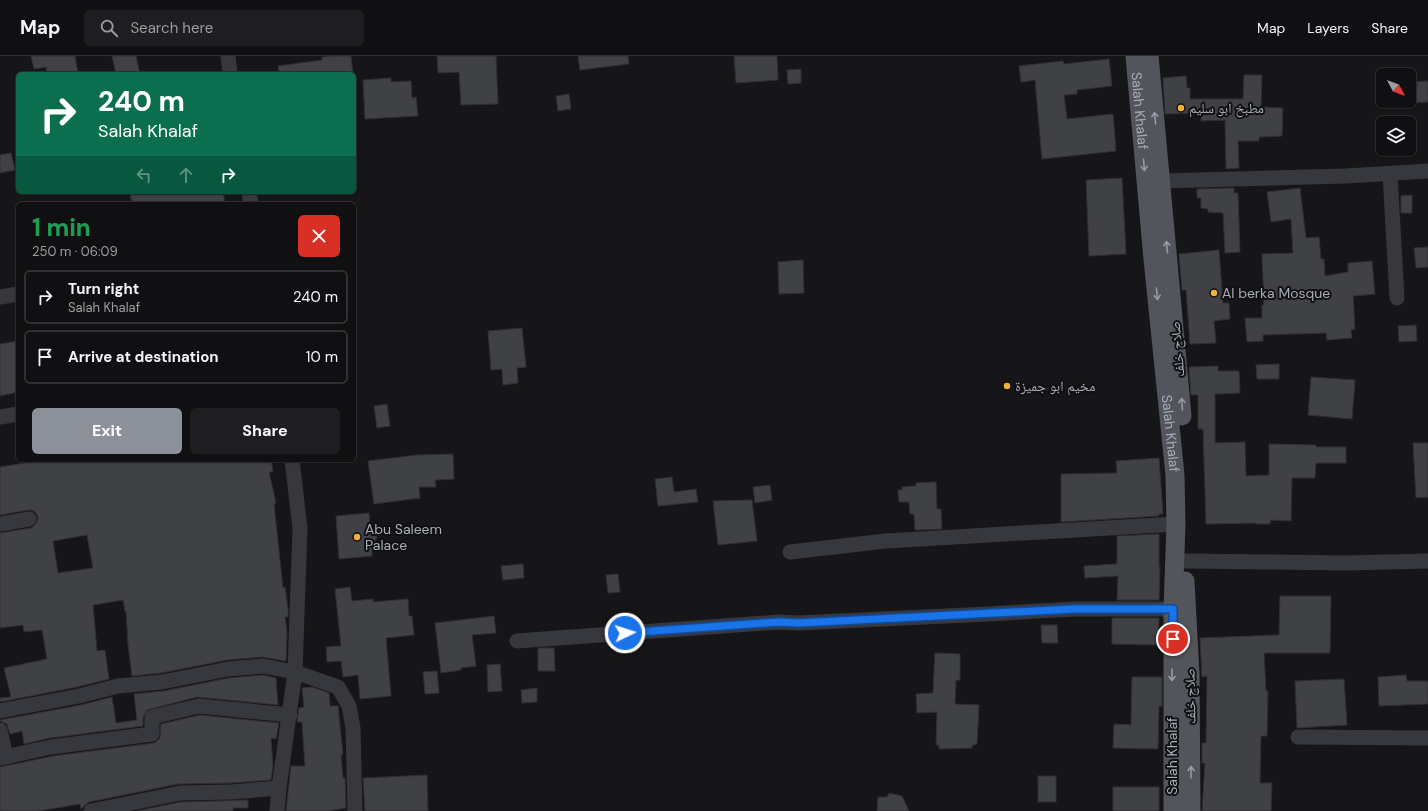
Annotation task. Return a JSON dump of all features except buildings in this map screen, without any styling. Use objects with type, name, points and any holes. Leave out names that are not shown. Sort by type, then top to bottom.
[{"type":"main road","name":"Salah Khalaf","points":[[1135,56],[1153,260],[1172,442],[1176,524],[1173,609],[1173,811]]},
{"type":"main road","name":"صلاح خلف","points":[[1149,56],[1180,384],[1188,489],[1184,561],[1190,674],[1191,811]]},
{"type":"street","points":[[228,56],[230,72]]},
{"type":"street","points":[[1161,181],[1346,176],[1428,171]]},
{"type":"street","points":[[1390,174],[1397,298]]},
{"type":"street","points":[[0,297],[16,294]]},
{"type":"street","points":[[0,417],[16,414]]},
{"type":"street","points":[[277,811],[295,672],[300,528],[292,462]]},
{"type":"street","points":[[0,524],[29,519]]},
{"type":"street","points":[[790,552],[886,541],[1176,524]]},
{"type":"street","points":[[1184,561],[1346,563],[1428,561]]},
{"type":"street","points":[[517,641],[779,622],[798,623],[1074,609],[1173,609]]},
{"type":"street","points":[[0,711],[79,696],[118,686],[162,682],[228,669],[263,666],[295,672],[338,687],[349,706],[353,728],[355,811]]},
{"type":"street","points":[[0,730],[3,758],[51,747],[152,734],[152,717],[199,706],[290,714]]},
{"type":"street","points":[[1298,737],[1428,738]]},
{"type":"street","points":[[91,811],[180,793],[231,792],[279,788]]},
{"type":"place","name":"مطبخ ابو سليم","points":[[1181,108]]},
{"type":"place","name":"Al berka Mosque","points":[[1214,293]]},
{"type":"place","name":"مخيم ابو جميزة","points":[[1007,386]]},
{"type":"place","name":"Abu Saleem Palace","points":[[357,537]]},
{"type":"route","points":[[625,633],[779,622],[798,623],[1074,609],[1173,609],[1173,639]]}]
